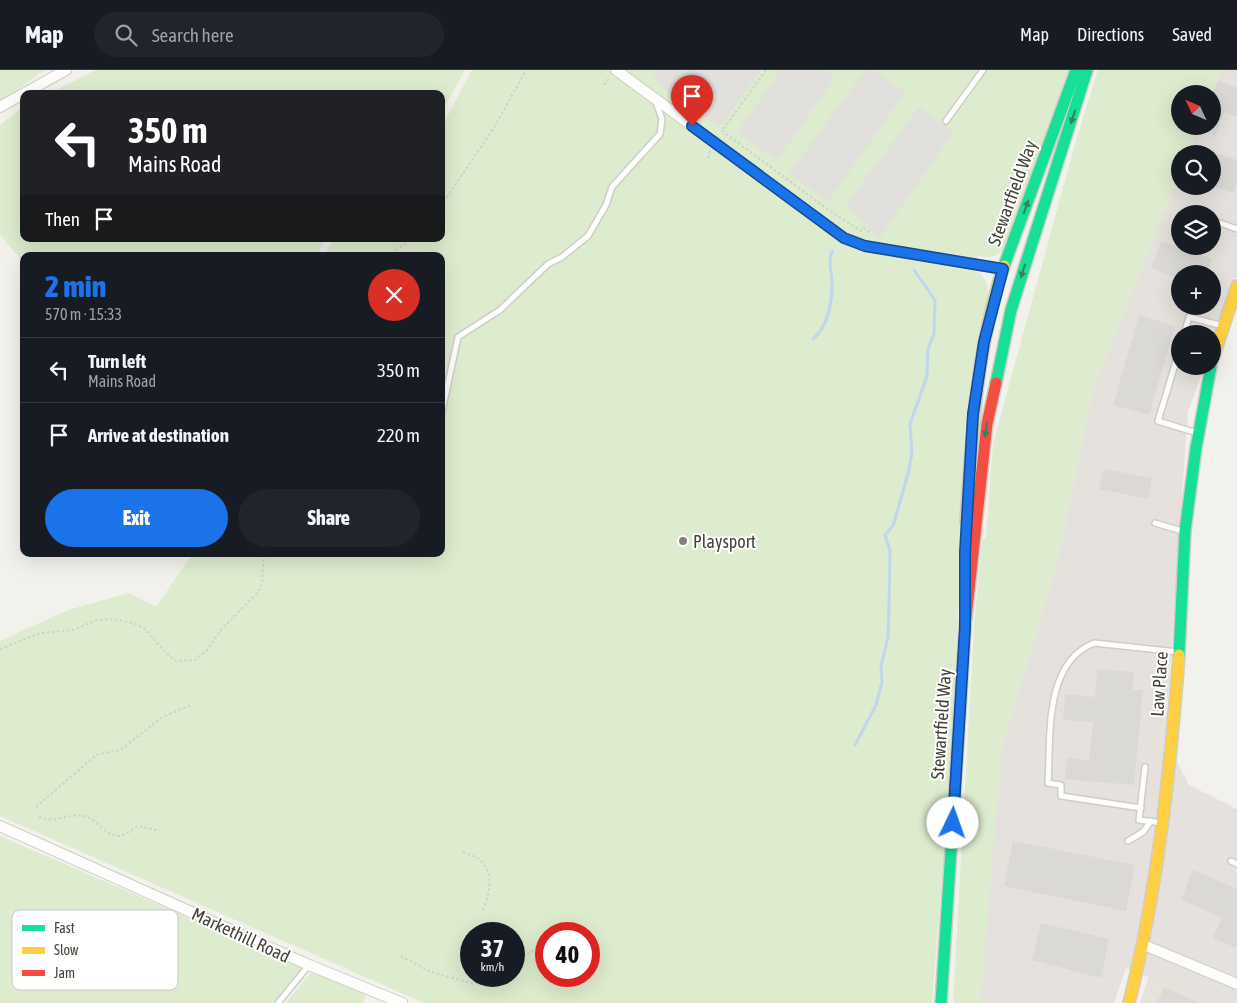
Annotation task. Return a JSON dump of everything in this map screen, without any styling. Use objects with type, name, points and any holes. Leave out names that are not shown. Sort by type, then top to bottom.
[{"type":"street","points":[[30,90],[66,70]]},
{"type":"street","points":[[616,70],[844,238],[865,246],[1003,269]]},
{"type":"street","name":"Stewartfield Way","points":[[965,628],[965,552],[973,414],[984,342],[1003,269],[1076,70]]},
{"type":"street","name":"Stewartfield Way","points":[[941,1003],[965,628],[987,424],[1014,301],[1087,70]]},
{"type":"street","points":[[0,107],[20,96]]},
{"type":"street","points":[[1221,332],[1237,286]]},
{"type":"street","name":"Law Place","points":[[1129,1003],[1144,945],[1165,823],[1179,652],[1185,532],[1198,433],[1209,375]]},
{"type":"street","name":"Markethill Road","points":[[0,826],[308,965],[402,1003]]},
{"type":"street","points":[[1144,945],[1237,984]]},
{"type":"lane","points":[[946,121],[982,70]]},
{"type":"lane","points":[[445,397],[458,337],[500,310],[548,264],[562,257],[588,236],[606,205],[612,186],[660,134],[663,127],[662,119],[654,97]]},
{"type":"lane","points":[[1221,223],[1237,229]]},
{"type":"lane","points":[[1187,325],[1189,318],[1219,325]]},
{"type":"lane","points":[[1172,375],[1158,420],[1198,433]]},
{"type":"lane","points":[[1155,523],[1185,532]]},
{"type":"lane","points":[[1141,808],[1061,796],[1062,785],[1048,783],[1054,690],[1067,664],[1085,646],[1094,643],[1179,652]]},
{"type":"lane","points":[[1145,767],[1139,820],[1165,823]]},
{"type":"lane","points":[[1128,840],[1143,832],[1151,821]]},
{"type":"lane","points":[[1231,861],[1237,864]]},
{"type":"lane","points":[[278,1003],[308,965]]},
{"type":"path","points":[[445,200],[495,126],[526,70]]},
{"type":"path","points":[[766,70],[722,131],[827,209],[860,231],[864,228],[871,233]]},
{"type":"path","points":[[393,252],[408,242]]},
{"type":"path","points":[[0,649],[41,633],[72,630],[98,620],[112,619],[133,622],[144,628],[167,654],[176,661],[195,660],[208,649],[220,631],[258,592],[262,584],[264,557]]},
{"type":"path","points":[[36,807],[96,754],[120,750],[164,716],[192,705]]},
{"type":"path","points":[[38,817],[51,821],[70,816],[85,816],[92,818],[115,836],[121,836],[138,826],[160,830]]},
{"type":"path","points":[[463,852],[478,859],[486,870],[490,885],[483,910]]},
{"type":"path","points":[[400,956],[431,972],[460,980]]},
{"type":"shaded area","points":[[653,70],[761,70],[719,127],[658,84]]},
{"type":"shaded area","points":[[781,70],[824,70],[835,78],[777,160],[737,132]]},
{"type":"shaded area","points":[[866,70],[873,70],[905,92],[828,202],[789,173]]},
{"type":"shaded area","points":[[1221,70],[1237,70],[1237,278],[1220,325],[1171,325],[1171,375],[1202,375],[1188,411],[1165,739],[1189,785],[1237,809],[1237,1003],[1214,1003],[1126,968],[1114,1003],[978,1003],[1002,746],[1057,562],[1093,389],[1171,194],[1221,195],[1221,145],[1191,145],[1194,135],[1221,135],[1221,85],[1215,85]]},
{"type":"shaded area","points":[[919,107],[954,132],[879,238],[846,205]]},
{"type":"shaded area","points":[[1149,976],[1214,1003],[1140,1003]]},
{"type":"green space","points":[[0,70],[45,70],[0,102]]},
{"type":"green space","points":[[96,70],[465,70],[445,106],[445,90],[56,90]]},
{"type":"green space","name":"Playsport","points":[[472,70],[1070,70],[1006,246],[994,256],[977,256],[973,268],[985,280],[988,296],[967,430],[951,760],[932,1003],[424,1003],[0,816],[0,641],[68,610],[129,593],[156,607],[190,557],[445,557],[445,252],[326,252],[331,242],[445,242],[445,121]]},
{"type":"green space","points":[[1098,70],[1221,70],[1215,85],[1171,85],[1171,135],[1194,135],[1191,145],[1171,145],[1171,194],[1093,389],[1057,562],[1002,746],[982,984],[979,997],[988,1003],[953,1003],[974,626],[982,538],[986,538],[993,444],[1075,144]]},
{"type":"green space","points":[[20,109],[20,242],[324,242],[319,252],[20,252],[20,258],[0,235],[0,125]]},
{"type":"green space","points":[[0,836],[171,910],[12,910],[12,990],[178,990],[178,913],[302,967],[273,1003],[0,1003]]},
{"type":"green space","points":[[310,973],[327,977],[367,993],[363,1003],[286,1003]]},
{"type":"building","points":[[1218,80],[1237,88],[1237,117],[1224,112],[1221,120],[1221,85],[1216,85]]},
{"type":"building","points":[[1221,155],[1237,160],[1237,182],[1233,193],[1221,189]]},
{"type":"building","points":[[1161,241],[1171,245],[1171,255],[1201,255],[1212,259],[1210,265],[1171,265],[1171,276],[1151,268]]},
{"type":"building","points":[[1139,315],[1172,325],[1171,340],[1149,415],[1113,405]]},
{"type":"building","points":[[1104,469],[1152,478],[1148,499],[1099,489]]},
{"type":"building","points":[[1097,669],[1134,672],[1133,690],[1143,690],[1134,785],[1065,779],[1067,758],[1089,760],[1093,722],[1063,720],[1065,694],[1095,697]]},
{"type":"building","points":[[1013,841],[1135,865],[1126,911],[1004,886]]},
{"type":"building","points":[[1193,870],[1237,889],[1237,948],[1213,938],[1222,918],[1181,900]]},
{"type":"building","points":[[1041,923],[1109,939],[1101,978],[1032,960]]},
{"type":"building","points":[[1164,987],[1199,1003],[1157,1003]]},
{"type":"waterway","points":[[813,339],[823,327],[831,303],[832,279],[830,262],[832,251]]},
{"type":"waterway","points":[[855,745],[876,705],[882,682],[881,666],[888,637],[889,607],[890,551],[885,535],[893,526],[909,470],[912,453],[910,424],[927,376],[928,349],[934,334],[935,300],[914,270]]},
{"type":"traffic: fast","points":[[1004,266],[1076,70]]},
{"type":"traffic: fast","points":[[996,383],[1011,310],[1087,70]]},
{"type":"traffic: fast","points":[[1179,655],[1185,531],[1196,448],[1209,375]]},
{"type":"traffic: fast","points":[[941,1003],[957,757]]},
{"type":"traffic: slow","points":[[966,521],[973,424],[981,360],[987,329],[1004,266]]},
{"type":"traffic: slow","points":[[1221,334],[1237,286]]},
{"type":"traffic: slow","points":[[1129,1003],[1148,917],[1162,830],[1179,655]]},
{"type":"traffic: jam","points":[[957,757],[965,627],[987,424],[996,383]]},
{"type":"place","name":"Playsport","points":[[683,541]]},
{"type":"route","points":[[692,126],[844,238],[865,246],[960,260],[1003,269],[984,342],[973,414],[968,473],[965,552],[965,628],[953,823]]}]
